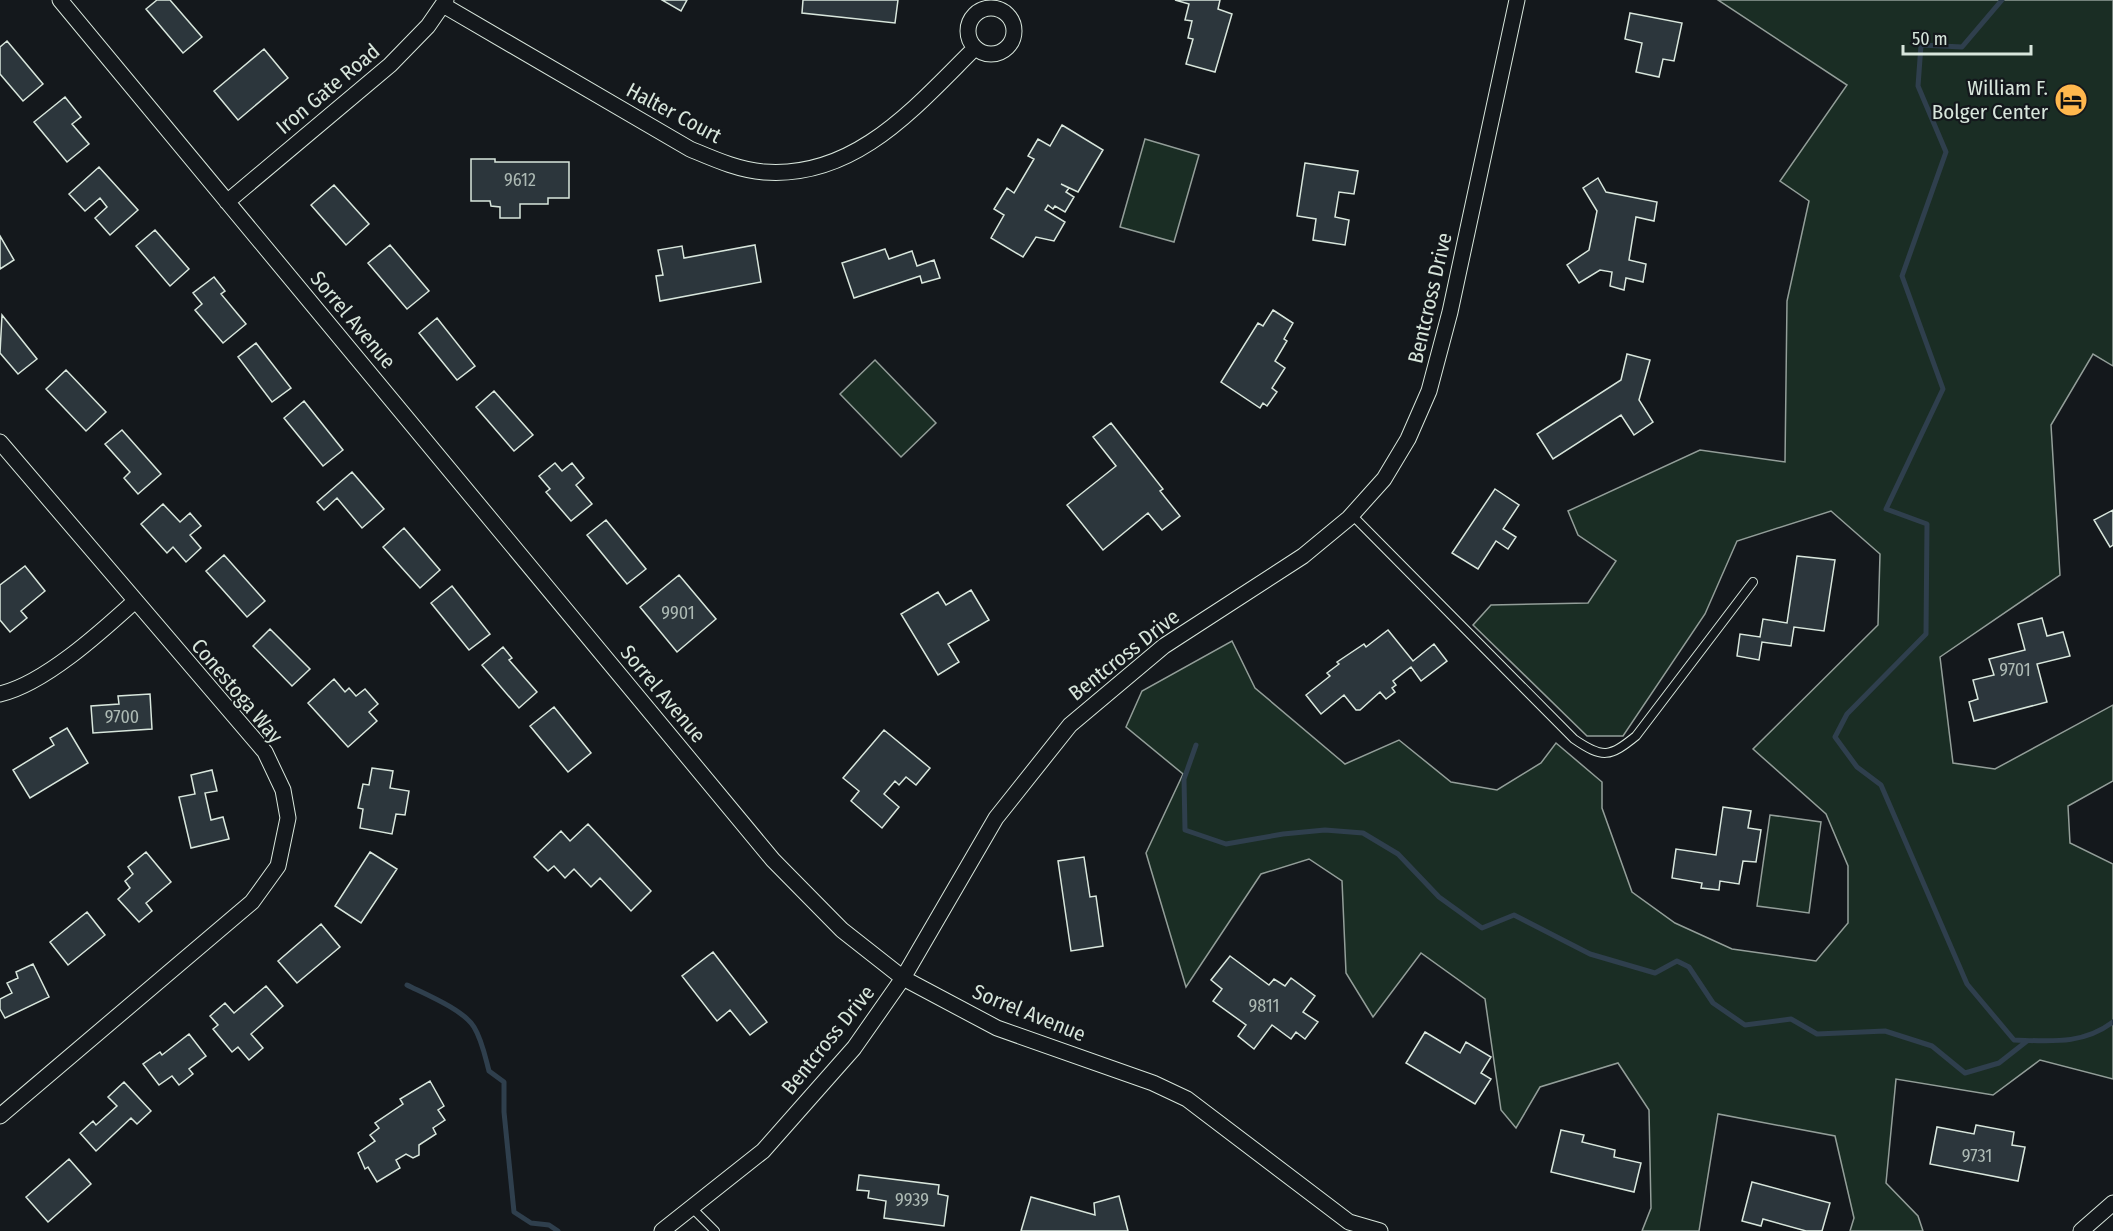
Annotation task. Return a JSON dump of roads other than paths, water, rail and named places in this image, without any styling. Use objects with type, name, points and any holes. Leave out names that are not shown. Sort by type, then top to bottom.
[{"type":"street","name":"Sorrel Avenue","points":[[60,0],[773,860],[842,930],[903,978],[997,1028],[1154,1083],[1187,1099],[1350,1222],[1380,1231]]},
{"type":"street","name":"Bentcross Drive","points":[[662,1231],[693,1209],[763,1151],[854,1048],[903,978],[996,818],[1070,725],[1164,646],[1303,556],[1352,515],[1384,479],[1408,439],[1429,391],[1450,312],[1517,0]]},
{"type":"street","name":"Iron Gate Road","points":[[227,202],[390,64],[428,26],[444,2]]},
{"type":"street","name":"Halter Court","points":[[444,2],[690,149],[733,166],[765,172],[806,169],[864,149],[904,119],[975,48]]},
{"type":"street","name":"Conestoga Way","points":[[0,442],[134,602],[265,752],[283,790],[288,818],[278,866],[252,902],[0,1116]]},
{"type":"street","points":[[0,694],[45,672],[98,634],[134,602]]},
{"type":"street","points":[[2081,1231],[2113,1203]]},
{"type":"lane","points":[[1352,515],[1574,739],[1591,750],[1606,754],[1617,752],[1636,736],[1753,582]]},
{"type":"lane","points":[[693,1209],[715,1231]]},
{"type":"waterway","points":[[2002,0],[1962,47],[1921,45],[1918,86],[1946,152],[1902,276],[1943,389],[1886,509],[1927,524],[1926,634],[1847,714],[1835,737],[1857,767],[1881,785],[1967,984],[2014,1040],[2053,1041],[2078,1038],[2090,1035],[2113,1022]]},
{"type":"waterway","points":[[1196,745],[1184,779],[1185,830],[1226,844],[1283,834],[1325,830],[1363,833],[1398,854],[1439,897],[1482,928],[1514,915],[1590,954],[1655,973],[1677,961],[1689,967],[1713,1003],[1745,1025],[1791,1019],[1817,1034],[1885,1031],[1932,1046],[1965,1073],[1999,1063],[2027,1041]]},
{"type":"waterway","points":[[407,985],[453,1009],[474,1027],[489,1071],[504,1082],[504,1112],[514,1212],[531,1223],[549,1225],[558,1231]]},
{"type":"place","name":"William F. Bolger Center","points":[[2071,100]]}]
